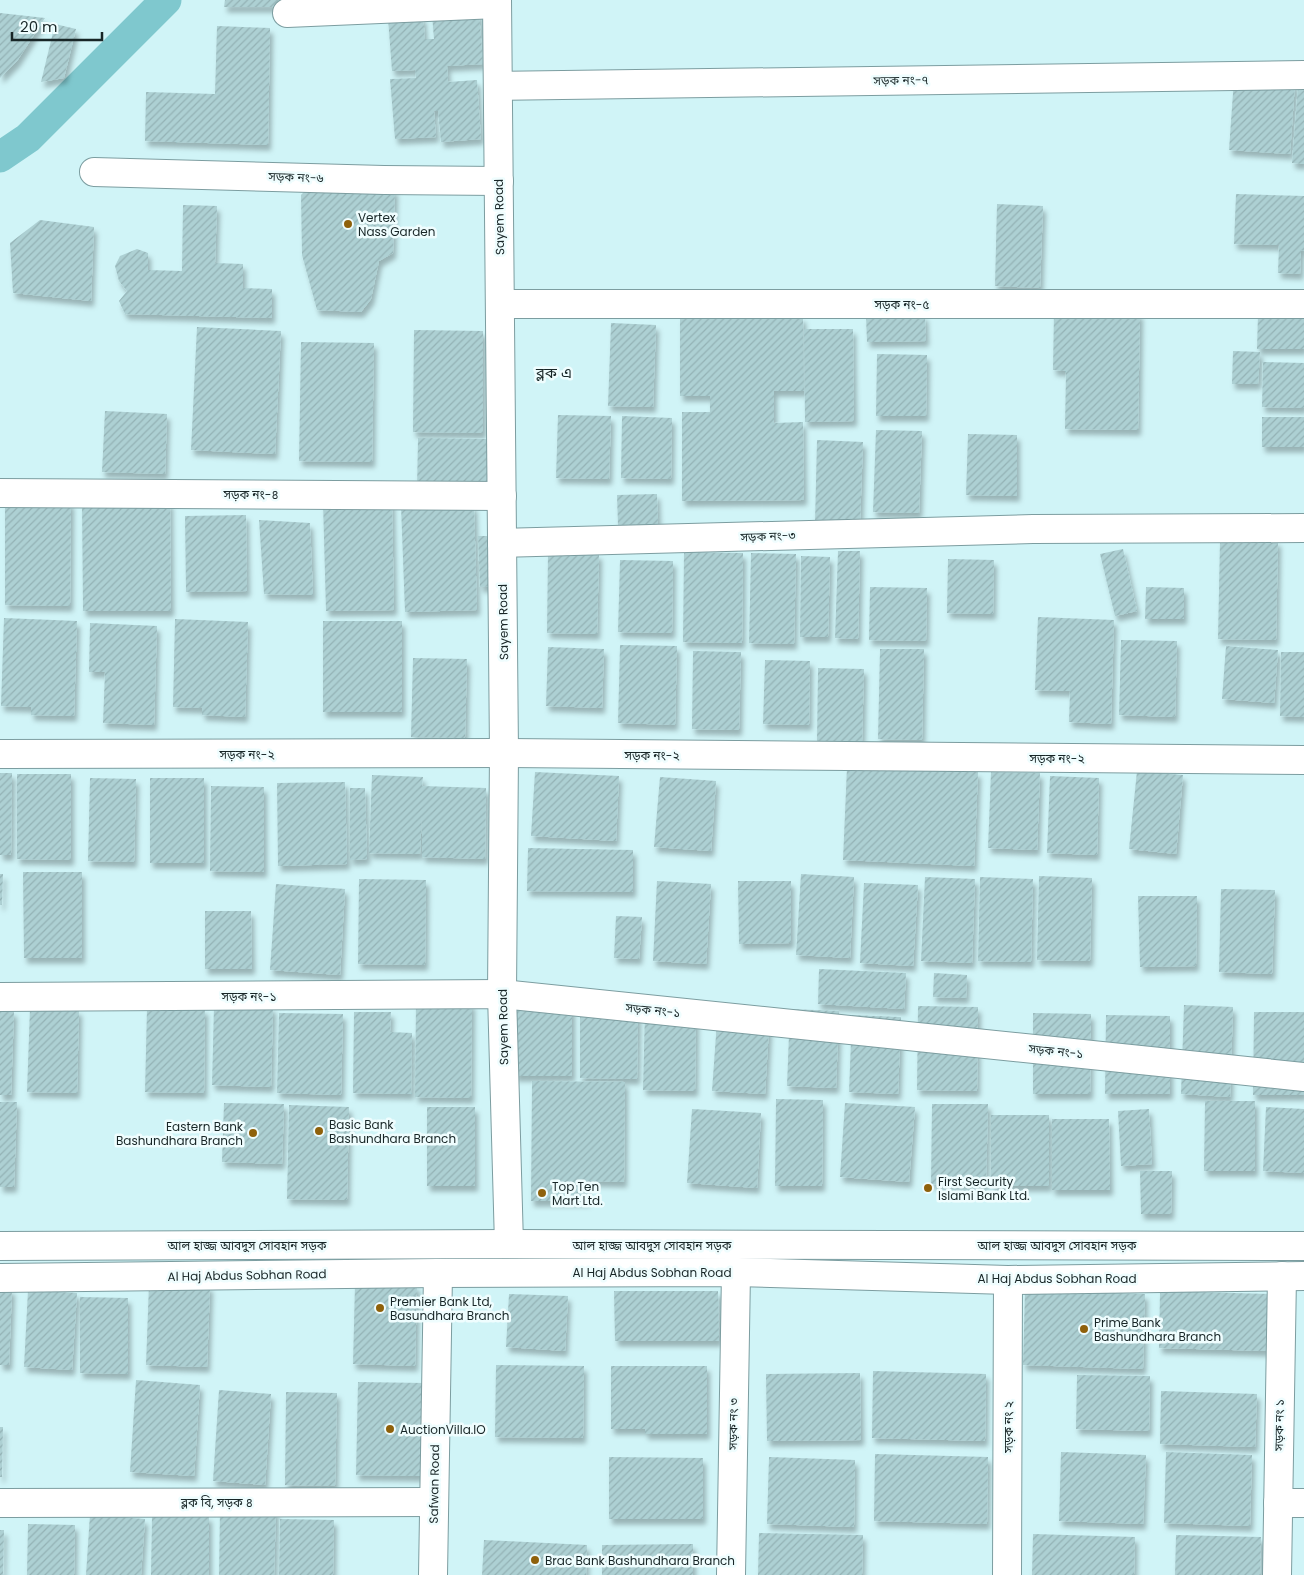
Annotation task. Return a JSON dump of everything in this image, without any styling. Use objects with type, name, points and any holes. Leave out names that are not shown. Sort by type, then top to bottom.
[{"type":"street","points":[[287,13],[497,2]]},
{"type":"street","name":"Sayem Road","points":[[497,2],[504,753],[502,994],[509,1244]]},
{"type":"street","name":"সড়ক নং-৭","points":[[498,86],[1304,74]]},
{"type":"street","name":"সড়ক নং-৬","points":[[94,172],[384,180],[499,181]]},
{"type":"street","name":"সড়ক নং-৫","points":[[500,304],[1304,304]]},
{"type":"street","name":"সড়ক নং-৪","points":[[0,493],[502,496]]},
{"type":"street","name":"সড়ক নং-৩","points":[[502,543],[1033,529],[1304,528]]},
{"type":"street","name":"সড়ক নং-২","points":[[0,754],[504,753],[1304,760]]},
{"type":"street","name":"সড়ক নং-১","points":[[0,997],[502,994],[1304,1077]]},
{"type":"street","name":"আল হাজ্জ আবদুস সোবহান সড়ক","points":[[0,1246],[509,1244],[1304,1246]]},
{"type":"street","name":"Al Haj Abdus Sobhan Road","points":[[0,1278],[736,1272],[1008,1280],[1293,1276]]},
{"type":"street","name":"সড়ক নং ৩","points":[[730,1575],[736,1272]]},
{"type":"street","name":"Safwan Road","points":[[433,1575],[438,1273]]},
{"type":"street","name":"সড়ক নং ১","points":[[1277,1575],[1291,1503],[1293,1276]]},
{"type":"street","name":"সড়ক নং ২","points":[[1008,1280],[1008,1575]]},
{"type":"street","name":"ব্লক বি, সড়ক ৪","points":[[0,1503],[433,1502]]},
{"type":"building","points":[[225,0],[286,0],[287,7],[224,7]]},
{"type":"building","points":[[479,12],[483,64],[447,66],[448,82],[477,80],[481,139],[441,142],[438,111],[434,111],[436,137],[395,139],[390,79],[416,78],[415,70],[392,71],[388,18],[423,16],[425,39],[434,39],[432,15]]},
{"type":"building","points":[[0,13],[45,18],[17,61],[0,78]]},
{"type":"building","points":[[55,24],[76,29],[64,78],[41,82]]},
{"type":"building","points":[[217,26],[270,28],[268,145],[145,141],[146,92],[215,94]]},
{"type":"building","points":[[1299,73],[1304,74],[1304,164],[1292,163]]},
{"type":"building","points":[[1234,79],[1295,83],[1290,154],[1229,150]]},
{"type":"building","name":"Vertex Nass Garden","points":[[310,186],[395,189],[393,253],[379,261],[371,299],[361,312],[317,310],[302,255],[301,195]]},
{"type":"building","points":[[1236,194],[1304,196],[1304,251],[1301,250],[1300,274],[1278,273],[1279,245],[1234,244]]},
{"type":"building","points":[[997,204],[1043,206],[1040,288],[995,286]]},
{"type":"building","points":[[183,205],[217,206],[215,263],[243,264],[243,288],[272,289],[272,318],[125,314],[119,301],[127,291],[119,281],[115,266],[120,256],[137,249],[148,253],[148,270],[182,271]]},
{"type":"building","points":[[40,220],[94,227],[91,301],[13,293],[10,243]]},
{"type":"building","points":[[1054,311],[1140,313],[1138,430],[1065,429],[1066,371],[1053,370]]},
{"type":"building","points":[[1258,314],[1304,314],[1304,349],[1257,349]]},
{"type":"building","points":[[925,315],[926,341],[867,342],[866,316]]},
{"type":"building","points":[[680,317],[803,317],[804,391],[774,391],[774,423],[803,422],[804,500],[682,501],[682,412],[710,412],[710,396],[680,396]]},
{"type":"building","points":[[611,323],[656,325],[653,407],[608,406]]},
{"type":"building","points":[[197,327],[281,331],[275,454],[191,450]]},
{"type":"building","points":[[804,329],[853,329],[854,421],[805,422]]},
{"type":"building","points":[[414,330],[483,331],[483,433],[413,432]]},
{"type":"building","points":[[301,342],[374,343],[372,462],[299,461]]},
{"type":"building","points":[[1233,351],[1260,352],[1258,384],[1232,384]]},
{"type":"building","points":[[877,354],[927,355],[926,416],[876,416]]},
{"type":"building","points":[[1263,362],[1304,363],[1304,408],[1262,407]]},
{"type":"building","points":[[105,411],[167,414],[165,474],[102,472]]},
{"type":"building","points":[[558,415],[611,416],[609,479],[556,478]]},
{"type":"building","points":[[622,416],[672,418],[671,479],[621,478]]},
{"type":"building","points":[[1262,417],[1304,417],[1304,447],[1262,447]]},
{"type":"building","points":[[876,430],[922,431],[919,513],[873,512]]},
{"type":"building","points":[[968,434],[1017,435],[1017,496],[966,495]]},
{"type":"building","points":[[418,438],[492,439],[492,491],[417,490]]},
{"type":"building","points":[[817,440],[863,442],[860,524],[815,523]]},
{"type":"building","points":[[657,494],[658,524],[618,525],[617,495]]},
{"type":"building","points":[[5,501],[71,502],[70,606],[5,605]]},
{"type":"building","points":[[392,501],[394,610],[326,611],[323,502]]},
{"type":"building","points":[[82,502],[170,502],[171,611],[83,611]]},
{"type":"building","points":[[474,505],[477,610],[405,612],[401,506]]},
{"type":"building","points":[[246,515],[247,591],[186,592],[185,516]]},
{"type":"building","points":[[259,520],[310,523],[313,595],[264,594]]},
{"type":"building","points":[[478,536],[495,536],[496,586],[480,587]]},
{"type":"building","points":[[1220,540],[1278,541],[1276,640],[1218,639]]},
{"type":"building","points":[[1123,549],[1137,611],[1115,616],[1100,554]]},
{"type":"building","points":[[838,551],[860,551],[858,639],[835,638]]},
{"type":"building","points":[[684,552],[743,553],[742,643],[683,642]]},
{"type":"building","points":[[548,553],[599,554],[597,634],[547,633]]},
{"type":"building","points":[[751,553],[796,554],[794,644],[749,643]]},
{"type":"building","points":[[801,556],[830,557],[828,637],[800,637]]},
{"type":"building","points":[[948,559],[994,560],[993,614],[947,613]]},
{"type":"building","points":[[620,560],[673,561],[672,633],[618,632]]},
{"type":"building","points":[[870,587],[927,588],[926,641],[869,640]]},
{"type":"building","points":[[1146,587],[1184,588],[1184,619],[1145,619]]},
{"type":"building","points":[[1038,617],[1114,620],[1111,724],[1069,722],[1070,691],[1035,690]]},
{"type":"building","points":[[4,618],[77,621],[74,716],[31,715],[31,707],[1,706]]},
{"type":"building","points":[[175,619],[248,622],[245,717],[202,715],[202,708],[173,707]]},
{"type":"building","points":[[323,621],[402,621],[402,712],[323,712]]},
{"type":"building","points":[[90,623],[157,626],[154,725],[103,723],[105,672],[89,672]]},
{"type":"building","points":[[1121,640],[1177,641],[1175,717],[1119,715]]},
{"type":"building","points":[[620,645],[677,646],[675,725],[618,723]]},
{"type":"building","points":[[1226,646],[1278,650],[1274,703],[1222,699]]},
{"type":"building","points":[[548,647],[604,649],[602,708],[546,706]]},
{"type":"building","points":[[880,649],[924,649],[922,740],[878,739]]},
{"type":"building","points":[[693,651],[741,652],[739,730],[692,729]]},
{"type":"building","points":[[1281,652],[1304,652],[1304,717],[1280,716]]},
{"type":"building","points":[[413,658],[467,659],[465,738],[411,737]]},
{"type":"building","points":[[765,660],[810,661],[809,725],[763,724]]},
{"type":"building","points":[[818,668],[864,669],[862,742],[817,741]]},
{"type":"building","points":[[847,767],[978,772],[974,866],[843,860]]},
{"type":"building","points":[[1137,771],[1183,775],[1176,854],[1129,849]]},
{"type":"building","points":[[535,772],[619,776],[616,841],[531,836]]},
{"type":"building","points":[[991,772],[1040,773],[1037,850],[988,848]]},
{"type":"building","points":[[0,773],[12,773],[11,855],[0,855]]},
{"type":"building","points":[[17,774],[71,774],[71,860],[17,859]]},
{"type":"building","points":[[372,775],[423,777],[422,786],[486,788],[485,859],[422,857],[422,815],[420,854],[369,853]]},
{"type":"building","points":[[1050,776],[1099,778],[1097,855],[1047,853]]},
{"type":"building","points":[[660,777],[716,781],[711,851],[654,847]]},
{"type":"building","points":[[90,778],[136,779],[134,862],[88,861]]},
{"type":"building","points":[[150,778],[204,778],[204,863],[150,863]]},
{"type":"building","points":[[345,782],[347,864],[278,866],[277,783]]},
{"type":"building","points":[[211,786],[264,787],[264,872],[210,871]]},
{"type":"building","points":[[350,788],[365,788],[367,859],[350,860]]},
{"type":"building","points":[[528,848],[633,850],[633,892],[527,891]]},
{"type":"building","points":[[23,872],[82,872],[82,958],[24,958]]},
{"type":"building","points":[[0,874],[3,874],[2,905],[0,905]]},
{"type":"building","points":[[801,874],[854,877],[850,958],[796,955]]},
{"type":"building","points":[[1039,876],[1092,878],[1090,961],[1037,960]]},
{"type":"building","points":[[925,877],[975,879],[972,963],[921,961]]},
{"type":"building","points":[[980,877],[1033,879],[1031,962],[978,961]]},
{"type":"building","points":[[359,879],[426,880],[425,965],[358,964]]},
{"type":"building","points":[[657,881],[711,884],[706,964],[653,961]]},
{"type":"building","points":[[738,881],[791,881],[791,943],[739,944]]},
{"type":"building","points":[[864,883],[918,885],[913,966],[860,963]]},
{"type":"building","points":[[276,884],[345,889],[340,975],[270,970]]},
{"type":"building","points":[[1221,889],[1275,890],[1272,974],[1219,972]]},
{"type":"building","points":[[1138,896],[1197,896],[1196,966],[1140,967]]},
{"type":"building","points":[[205,911],[251,911],[252,969],[205,969]]},
{"type":"building","points":[[616,916],[642,917],[639,959],[614,958]]},
{"type":"building","points":[[819,969],[906,973],[904,1009],[818,1004]]},
{"type":"building","points":[[934,973],[967,975],[966,998],[933,997]]},
{"type":"building","points":[[416,1002],[472,1003],[471,1098],[415,1097]]},
{"type":"building","points":[[214,1005],[273,1007],[271,1087],[212,1085]]},
{"type":"building","points":[[514,1005],[572,1005],[572,1076],[514,1076]]},
{"type":"building","points":[[1184,1005],[1233,1007],[1230,1097],[1181,1094]]},
{"type":"building","points":[[918,1006],[978,1007],[977,1091],[917,1090]]},
{"type":"building","points":[[718,1007],[770,1010],[765,1094],[712,1091]]},
{"type":"building","points":[[30,1008],[79,1010],[77,1093],[27,1092]]},
{"type":"building","points":[[147,1008],[205,1009],[204,1093],[145,1092]]},
{"type":"building","points":[[645,1009],[696,1010],[695,1091],[643,1090]]},
{"type":"building","points":[[790,1009],[839,1011],[836,1088],[787,1086]]},
{"type":"building","points":[[0,1011],[14,1011],[11,1095],[0,1095]]},
{"type":"building","points":[[354,1012],[391,1012],[390,1032],[412,1033],[411,1094],[353,1093]]},
{"type":"building","points":[[580,1012],[638,1013],[637,1079],[580,1078]]},
{"type":"building","points":[[1254,1012],[1304,1012],[1304,1095],[1253,1095]]},
{"type":"building","points":[[279,1013],[343,1014],[341,1095],[277,1093]]},
{"type":"building","points":[[1033,1013],[1091,1014],[1090,1094],[1033,1094]]},
{"type":"building","points":[[852,1015],[901,1017],[898,1094],[849,1092]]},
{"type":"building","points":[[1106,1015],[1170,1016],[1170,1094],[1105,1094]]},
{"type":"building","points":[[532,1081],[625,1082],[624,1182],[587,1181],[587,1201],[531,1201]]},
{"type":"building","points":[[776,1099],[823,1100],[822,1186],[775,1186]]},
{"type":"building","points":[[1205,1101],[1255,1101],[1255,1171],[1204,1171]]},
{"type":"building","points":[[0,1102],[17,1102],[14,1187],[0,1187]]},
{"type":"building","name":"Eastern Bank Bashundhara Branch","points":[[224,1103],[284,1104],[282,1164],[222,1162]]},
{"type":"building","points":[[845,1103],[915,1107],[909,1182],[840,1177]]},
{"type":"building","points":[[932,1104],[988,1104],[986,1185],[931,1184]]},
{"type":"building","name":"Basic Bank Bashundhara Branch","points":[[289,1105],[349,1107],[347,1200],[287,1199]]},
{"type":"building","points":[[427,1107],[475,1107],[475,1186],[427,1186]]},
{"type":"building","points":[[1266,1107],[1304,1109],[1304,1173],[1263,1171]]},
{"type":"building","points":[[692,1109],[761,1113],[757,1188],[687,1183]]},
{"type":"building","points":[[1149,1109],[1152,1164],[1121,1166],[1118,1111]]},
{"type":"building","points":[[991,1115],[1049,1115],[1049,1186],[991,1186]]},
{"type":"building","points":[[1052,1119],[1109,1119],[1110,1190],[1052,1190]]},
{"type":"building","points":[[1140,1171],[1172,1171],[1171,1214],[1141,1214]]},
{"type":"building","points":[[149,1284],[210,1286],[207,1367],[146,1365]]},
{"type":"building","points":[[355,1284],[417,1285],[415,1366],[353,1364]]},
{"type":"building","points":[[0,1289],[12,1289],[9,1365],[0,1365]]},
{"type":"building","points":[[28,1290],[77,1293],[72,1370],[24,1367]]},
{"type":"building","name":"Prime Bank Bashundhara Branch","points":[[1025,1290],[1145,1294],[1143,1369],[1023,1365]]},
{"type":"building","points":[[614,1291],[718,1291],[719,1341],[615,1341]]},
{"type":"building","points":[[1160,1291],[1270,1294],[1268,1351],[1159,1348]]},
{"type":"building","points":[[509,1294],[568,1296],[565,1351],[506,1347]]},
{"type":"building","points":[[80,1297],[128,1298],[128,1374],[80,1373]]},
{"type":"building","points":[[496,1365],[584,1366],[583,1438],[495,1437]]},
{"type":"building","points":[[611,1366],[707,1366],[707,1434],[645,1434],[645,1429],[611,1429]]},
{"type":"building","points":[[873,1371],[986,1374],[985,1441],[872,1438]]},
{"type":"building","points":[[860,1373],[861,1440],[767,1441],[766,1374]]},
{"type":"building","points":[[1077,1375],[1150,1376],[1149,1431],[1076,1429]]},
{"type":"building","points":[[136,1380],[200,1385],[194,1476],[130,1472]]},
{"type":"building","name":"AuctionVilla.IO","points":[[358,1382],[424,1383],[422,1476],[356,1475]]},
{"type":"building","points":[[219,1390],[271,1394],[265,1485],[213,1481]]},
{"type":"building","points":[[1161,1391],[1257,1394],[1255,1447],[1160,1444]]},
{"type":"building","points":[[286,1392],[337,1393],[335,1486],[285,1485]]},
{"type":"building","points":[[0,1427],[3,1427],[2,1477],[0,1477]]},
{"type":"building","points":[[1061,1452],[1146,1455],[1143,1524],[1059,1521]]},
{"type":"building","points":[[1166,1452],[1252,1455],[1250,1526],[1164,1523]]},
{"type":"building","points":[[875,1454],[988,1457],[987,1524],[874,1521]]},
{"type":"building","points":[[609,1457],[703,1458],[703,1519],[609,1519]]},
{"type":"building","points":[[769,1457],[855,1460],[854,1527],[767,1524]]},
{"type":"building","points":[[220,1509],[276,1510],[274,1575],[219,1575]]},
{"type":"building","points":[[90,1514],[145,1519],[141,1575],[86,1575]]},
{"type":"building","points":[[152,1515],[209,1516],[209,1575],[151,1575]]},
{"type":"building","points":[[280,1519],[334,1520],[333,1575],[279,1575]]},
{"type":"building","points":[[28,1524],[75,1525],[74,1575],[27,1575]]},
{"type":"building","points":[[0,1530],[4,1530],[3,1575],[0,1575]]},
{"type":"building","points":[[759,1533],[863,1535],[862,1575],[758,1575]]},
{"type":"building","points":[[1033,1534],[1135,1537],[1134,1575],[1032,1575]]},
{"type":"building","points":[[1176,1535],[1261,1537],[1260,1575],[1175,1575]]},
{"type":"building","name":"Brac Bank Bashundhara Branch","points":[[484,1540],[587,1545],[586,1575],[482,1575]]},
{"type":"building","points":[[693,1544],[693,1575],[602,1575],[602,1545]]},
{"type":"waterway","points":[[0,157],[28,138],[166,0]]},
{"type":"place","name":"Vertex Nass Garden","points":[[348,224]]},
{"type":"place","name":"Basic Bank Bashundhara Branch","points":[[319,1131]]},
{"type":"place","name":"Eastern Bank Bashundhara Branch","points":[[253,1133]]},
{"type":"place","name":"First Security Islami Bank Ltd.","points":[[928,1188]]},
{"type":"place","name":"Top Ten Mart Ltd.","points":[[542,1193]]},
{"type":"place","name":"Premier Bank Ltd, Basundhara Branch","points":[[380,1308]]},
{"type":"place","name":"Prime Bank Bashundhara Branch","points":[[1084,1329]]},
{"type":"place","name":"AuctionVilla.IO","points":[[390,1429]]},
{"type":"place","name":"Brac Bank Bashundhara Branch","points":[[535,1560]]},
{"type":"district","name":"ব্লক এ","points":[[554,372]]}]
